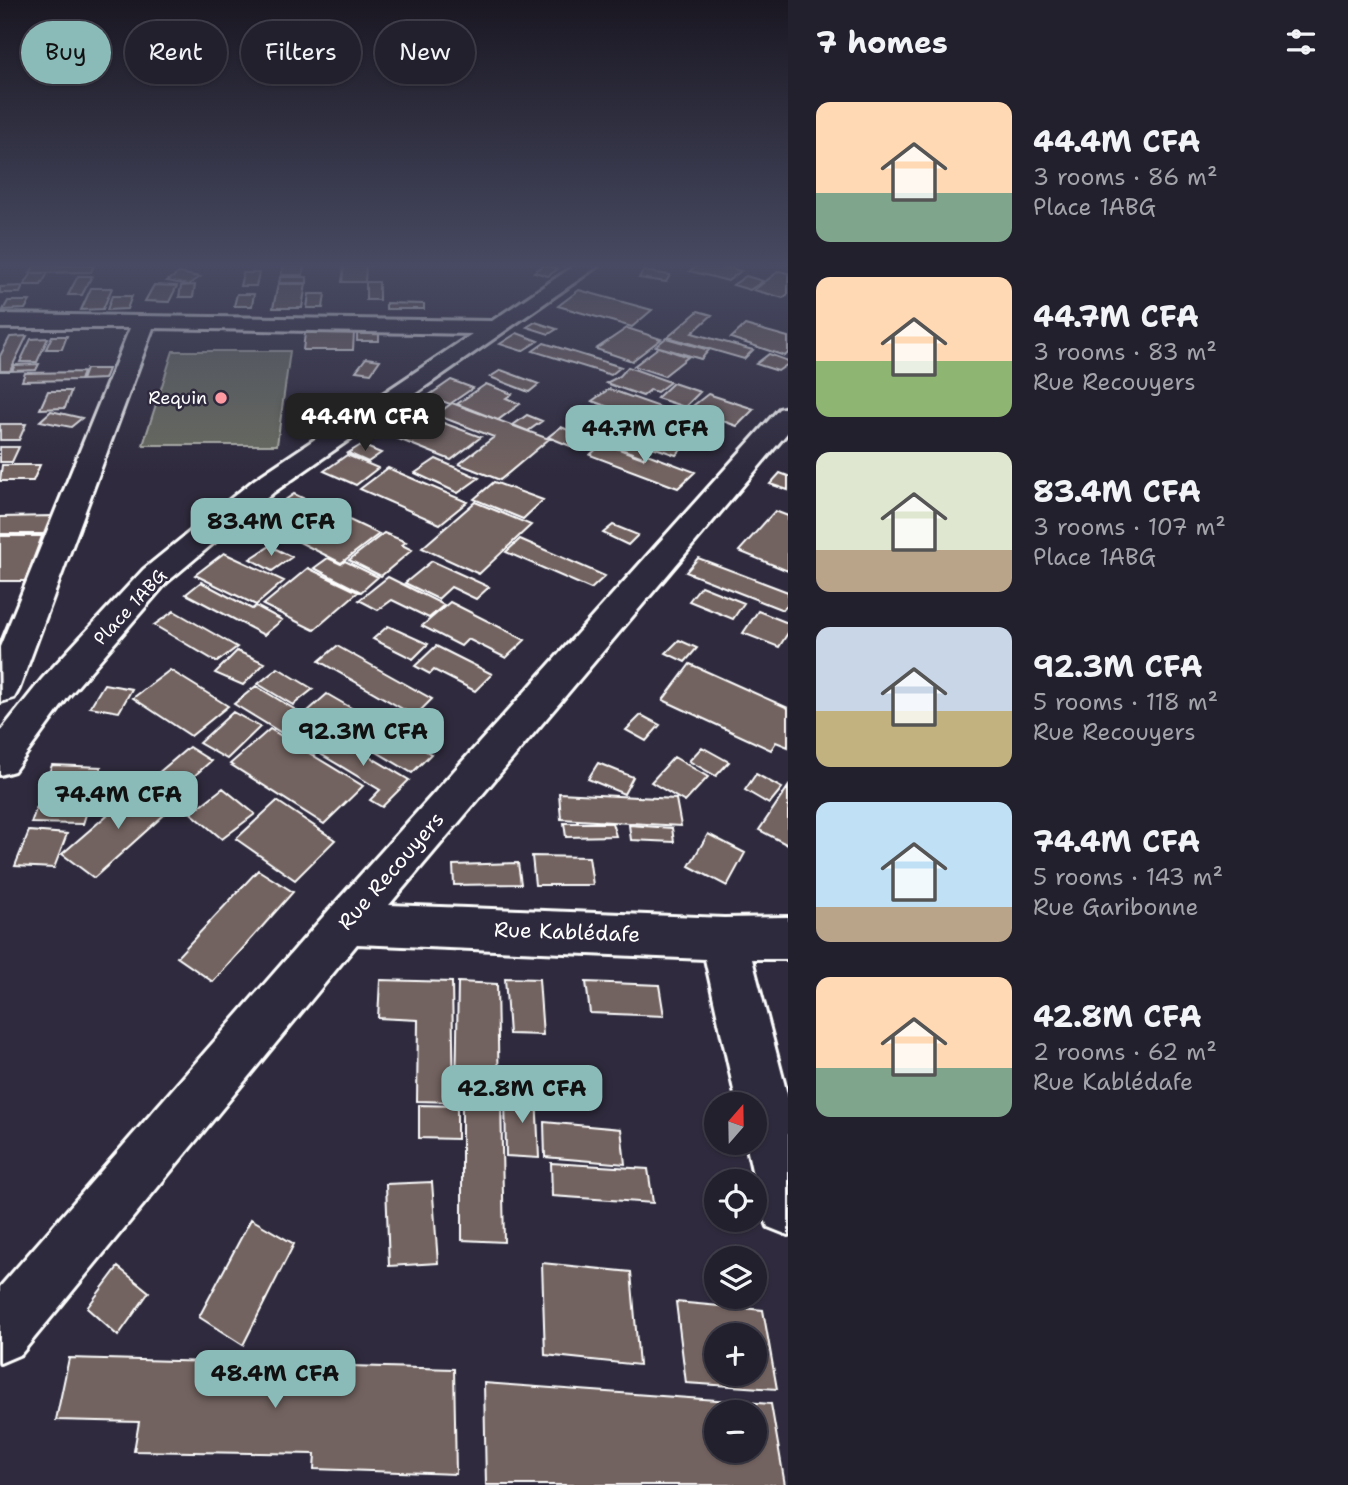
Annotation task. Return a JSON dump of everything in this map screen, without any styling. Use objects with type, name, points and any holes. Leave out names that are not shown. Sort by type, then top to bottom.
[{"type":"street","points":[[55,688],[0,689],[138,335]]},
{"type":"street","name":"Place 1ABG","points":[[0,760],[55,688],[155,576],[264,486],[481,335]]},
{"type":"street","name":"Rue Recouyers","points":[[0,1333],[346,923],[788,415]]},
{"type":"street","name":"Rue Kablédafe","points":[[346,923],[724,939],[788,938]]},
{"type":"street","points":[[724,939],[788,1207]]},
{"type":"green space","name":"Requin","points":[[173,351],[290,351],[277,445],[143,445]]},
{"type":"building","points":[[305,335],[354,335],[353,350],[303,350]]},
{"type":"building","points":[[357,335],[379,335],[379,341],[357,341]]},
{"type":"building","points":[[513,335],[523,335],[538,341],[522,351],[500,344]]},
{"type":"building","points":[[616,335],[650,335],[661,339],[632,361],[596,349]]},
{"type":"building","points":[[700,335],[753,350],[744,359],[668,337]]},
{"type":"building","points":[[734,335],[782,335],[788,337],[788,353],[785,356],[731,338]]},
{"type":"building","points":[[27,336],[10,371],[0,371],[0,356],[10,337]]},
{"type":"building","points":[[52,336],[67,336],[62,349],[46,349]]},
{"type":"building","points":[[48,338],[37,362],[20,362],[31,339]]},
{"type":"building","points":[[666,338],[709,350],[701,359],[656,346]]},
{"type":"building","points":[[544,343],[621,367],[611,375],[533,351]]},
{"type":"building","points":[[659,347],[688,357],[664,376],[634,366]]},
{"type":"building","points":[[769,354],[788,361],[788,364],[778,371],[756,364]]},
{"type":"building","points":[[366,358],[380,360],[371,373],[356,371]]},
{"type":"building","points":[[39,364],[36,370],[12,371],[15,365]]},
{"type":"building","points":[[628,367],[670,382],[657,392],[650,390],[643,396],[606,383],[620,376]]},
{"type":"building","points":[[86,369],[108,369],[104,379],[82,380]]},
{"type":"building","points":[[501,370],[539,384],[529,392],[490,377]]},
{"type":"building","points":[[83,372],[80,380],[22,381],[25,373]]},
{"type":"building","points":[[451,380],[473,388],[450,404],[428,396]]},
{"type":"building","points":[[673,383],[700,392],[685,407],[657,398]]},
{"type":"building","points":[[486,384],[512,394],[506,398],[520,404],[498,420],[457,404]]},
{"type":"building","points":[[609,389],[674,412],[659,425],[592,401]]},
{"type":"building","points":[[48,391],[71,391],[65,408],[40,409]]},
{"type":"building","points":[[708,394],[754,409],[737,426],[689,409]]},
{"type":"building","points":[[452,403],[549,439],[500,480],[459,464],[494,437],[436,415]]},
{"type":"building","points":[[401,407],[481,437],[451,460],[371,428]]},
{"type":"building","points":[[51,411],[82,418],[71,427],[40,421]]},
{"type":"building","points":[[527,415],[542,421],[528,431],[513,425]]},
{"type":"building","points":[[628,417],[692,438],[676,455],[612,433]]},
{"type":"building","points":[[0,424],[26,424],[19,440],[0,440]]},
{"type":"building","points":[[561,427],[586,437],[573,447],[548,437]]},
{"type":"building","points":[[601,431],[652,449],[643,457],[592,438]]},
{"type":"building","points":[[603,443],[643,458],[647,454],[695,472],[678,488],[590,455]]},
{"type":"building","points":[[361,445],[381,453],[368,462],[348,453]]},
{"type":"building","points":[[0,447],[19,447],[12,462],[0,462]]},
{"type":"building","points":[[347,455],[378,468],[356,485],[324,471]]},
{"type":"building","points":[[436,459],[479,478],[458,493],[415,473]]},
{"type":"building","points":[[2,465],[40,465],[33,481],[0,481]]},
{"type":"building","points":[[388,468],[467,502],[440,524],[360,489]]},
{"type":"building","points":[[780,473],[788,476],[788,490],[770,484]]},
{"type":"building","points":[[494,482],[543,500],[523,519],[474,499]]},
{"type":"building","points":[[294,494],[379,534],[341,563],[256,520]]},
{"type":"building","points":[[475,502],[531,525],[479,574],[422,548]]},
{"type":"building","points":[[775,511],[788,516],[788,571],[739,551]]},
{"type":"building","points":[[52,516],[45,534],[0,534],[0,517]]},
{"type":"building","points":[[253,524],[268,531],[256,539],[241,532]]},
{"type":"building","points":[[613,525],[638,535],[628,545],[603,533]]},
{"type":"building","points":[[384,533],[406,542],[402,545],[412,550],[381,576],[349,560]]},
{"type":"building","points":[[0,536],[42,536],[25,581],[0,581]]},
{"type":"building","points":[[520,539],[605,576],[591,589],[506,552]]},
{"type":"building","points":[[270,546],[292,557],[272,571],[250,559]]},
{"type":"building","points":[[224,553],[284,581],[256,605],[195,575]]},
{"type":"building","points":[[328,558],[341,564],[345,561],[378,577],[361,592],[314,568]]},
{"type":"building","points":[[698,558],[788,592],[788,604],[783,610],[686,572]]},
{"type":"building","points":[[432,561],[489,587],[476,599],[451,587],[438,599],[405,583]]},
{"type":"building","points":[[308,568],[358,592],[314,630],[263,605]]},
{"type":"building","points":[[388,577],[444,605],[429,618],[392,600],[378,610],[359,600]]},
{"type":"building","points":[[201,582],[252,609],[256,606],[282,620],[264,635],[186,594]]},
{"type":"building","points":[[701,586],[744,603],[733,619],[689,601]]},
{"type":"building","points":[[450,602],[525,640],[506,658],[468,639],[461,646],[422,626]]},
{"type":"building","points":[[174,611],[237,647],[217,662],[154,625]]},
{"type":"building","points":[[758,611],[788,623],[788,633],[779,647],[743,633]]},
{"type":"building","points":[[388,626],[428,644],[413,659],[373,639]]},
{"type":"building","points":[[679,640],[697,648],[685,662],[666,653]]},
{"type":"building","points":[[337,646],[432,699],[415,716],[319,661]]},
{"type":"building","points":[[436,646],[492,674],[475,691],[434,670],[430,674],[415,666]]},
{"type":"building","points":[[237,651],[265,663],[243,685],[215,673]]},
{"type":"building","points":[[690,664],[788,708],[788,747],[776,742],[771,750],[663,700]]},
{"type":"building","points":[[278,668],[313,689],[293,705],[258,684]]},
{"type":"building","points":[[170,670],[228,706],[191,736],[133,698]]},
{"type":"building","points":[[104,684],[132,689],[119,712],[90,707]]},
{"type":"building","points":[[256,686],[329,730],[308,749],[234,704]]},
{"type":"building","points":[[327,694],[431,754],[412,773],[308,711]]},
{"type":"building","points":[[233,712],[260,727],[227,759],[199,743]]},
{"type":"building","points":[[641,715],[660,725],[646,741],[626,730]]},
{"type":"building","points":[[270,729],[363,786],[324,824],[230,764]]},
{"type":"building","points":[[332,734],[409,780],[382,807],[370,800],[380,790],[314,750]]},
{"type":"building","points":[[189,747],[211,761],[173,795],[150,780]]},
{"type":"building","points":[[702,747],[729,762],[716,776],[689,761]]},
{"type":"building","points":[[674,757],[708,777],[685,802],[651,782]]},
{"type":"building","points":[[598,763],[633,777],[624,794],[588,779]]},
{"type":"building","points":[[52,765],[101,767],[83,824],[31,823]]},
{"type":"building","points":[[756,774],[782,788],[769,804],[745,790]]},
{"type":"building","points":[[143,784],[175,805],[94,878],[62,854]]},
{"type":"building","points":[[788,787],[788,845],[759,830]]},
{"type":"building","points":[[223,788],[255,814],[222,839],[191,813]]},
{"type":"building","points":[[559,793],[676,799],[681,826],[561,819]]},
{"type":"building","points":[[277,801],[335,840],[295,880],[236,839]]},
{"type":"building","points":[[564,823],[612,823],[616,836],[566,837]]},
{"type":"building","points":[[629,825],[672,828],[674,842],[631,840]]},
{"type":"building","points":[[29,831],[67,834],[54,868],[15,866]]},
{"type":"building","points":[[708,834],[745,853],[727,886],[689,866]]},
{"type":"building","points":[[532,856],[589,857],[593,885],[535,885]]},
{"type":"building","points":[[518,863],[521,884],[454,885],[453,865]]},
{"type":"building","points":[[258,870],[293,892],[213,982],[177,957]]},
{"type":"building","points":[[505,978],[539,979],[543,1035],[509,1034]]},
{"type":"building","points":[[380,980],[452,982],[454,1102],[417,1101],[418,1020],[378,1018]]},
{"type":"building","points":[[458,982],[497,984],[499,1096],[456,1094]]},
{"type":"building","points":[[586,982],[659,985],[664,1016],[590,1013]]},
{"type":"building","points":[[505,1092],[536,1094],[539,1158],[506,1156]]},
{"type":"building","points":[[462,1099],[501,1101],[504,1242],[462,1240]]},
{"type":"building","points":[[419,1105],[457,1106],[457,1139],[419,1138]]},
{"type":"building","points":[[544,1122],[621,1129],[625,1164],[545,1157]]},
{"type":"building","points":[[551,1163],[648,1169],[653,1203],[552,1196]]},
{"type":"building","points":[[432,1182],[438,1263],[389,1266],[386,1184]]},
{"type":"building","points":[[251,1219],[294,1244],[243,1345],[199,1317]]},
{"type":"building","points":[[542,1263],[631,1272],[639,1365],[545,1355]]},
{"type":"building","points":[[118,1267],[149,1292],[118,1336],[87,1308]]},
{"type":"building","points":[[676,1302],[704,1305],[704,1309],[763,1310],[765,1323],[704,1323],[704,1384],[686,1383]]},
{"type":"building","points":[[767,1333],[777,1389],[732,1386],[767,1386]]},
{"type":"building","points":[[69,1358],[454,1369],[456,1474],[314,1469],[315,1454],[134,1451],[139,1422],[56,1420]]},
{"type":"building","points":[[484,1383],[716,1400],[704,1400],[704,1463],[767,1463],[767,1404],[771,1404],[785,1485],[486,1485]]},
{"type":"place","name":"Requin","points":[[221,398]]}]
